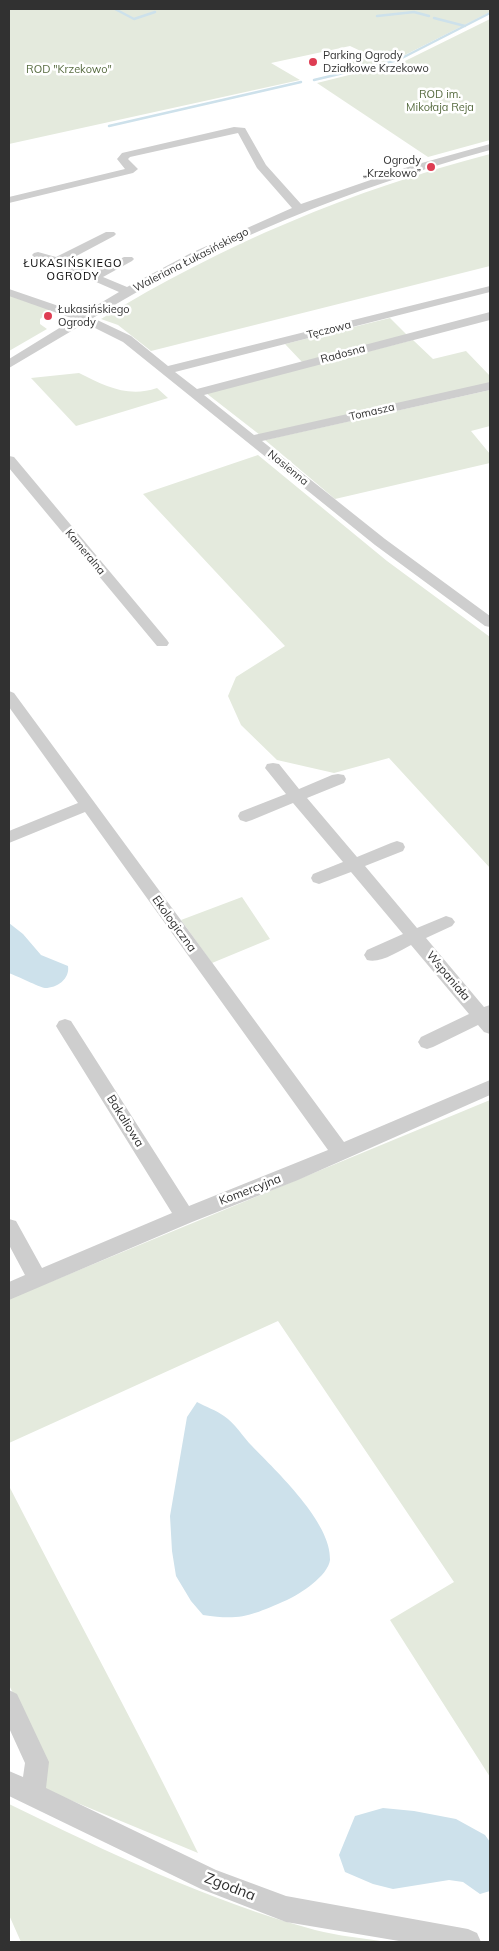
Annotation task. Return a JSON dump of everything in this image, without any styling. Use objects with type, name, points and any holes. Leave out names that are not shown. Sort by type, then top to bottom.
[{"type":"street","points":[[9,200],[129,171],[133,169],[122,158],[126,155],[241,130],[258,162],[299,209]]},
{"type":"street","name":"Waleriana Łukasińskiego","points":[[9,364],[78,316],[128,292],[196,255],[299,209],[381,179],[490,147]]},
{"type":"street","points":[[58,261],[110,234]]},
{"type":"street","points":[[38,254],[94,276],[128,292]]},
{"type":"street","points":[[94,276],[128,259]]},
{"type":"street","name":"Tęczowa","points":[[167,370],[490,289]]},
{"type":"street","points":[[9,292],[78,316]]},
{"type":"street","name":"Nasienna","points":[[78,316],[120,334],[380,542],[490,622]]},
{"type":"street","name":"Radosna","points":[[196,393],[490,316]]},
{"type":"street","name":"Tomasza","points":[[253,439],[490,386]]},
{"type":"street","name":"Kameralna","points":[[9,460],[162,643]]},
{"type":"street","name":"Ekologiczna","points":[[9,696],[340,1152]]},
{"type":"street","name":"Wspaniała","points":[[273,768],[414,936],[487,1019],[427,1042]]},
{"type":"street","points":[[246,816],[338,779]]},
{"type":"street","points":[[9,837],[88,805]]},
{"type":"street","points":[[319,878],[397,847]]},
{"type":"street","points":[[373,955],[446,922]]},
{"type":"street","name":"Bakaliowa","points":[[65,1026],[185,1216]]},
{"type":"street","name":"Komercyjna","points":[[9,1291],[185,1216],[291,1174],[490,1087]]},
{"type":"street","points":[[9,1227],[38,1279]]},
{"type":"street","points":[[9,1702],[37,1762],[33,1794]]},
{"type":"street","name":"Zgodna","points":[[9,1782],[210,1880],[286,1909],[468,1942]]},
{"type":"green space","name":"ROD \"Krzekowo\"","points":[[9,9],[490,9],[490,12],[393,61],[361,69],[347,61],[365,53],[350,46],[271,63],[300,80],[9,144]]},
{"type":"green space","name":"ROD im. Mikołaja Reja","points":[[490,19],[490,140],[428,157],[317,83],[405,61]]},
{"type":"green space","points":[[490,154],[490,266],[151,351],[118,325],[101,319],[194,267],[290,222],[389,184]]},
{"type":"green space","points":[[9,295],[51,310],[40,319],[40,324],[47,329],[9,351]]},
{"type":"green space","points":[[390,318],[407,335],[302,362],[285,344]]},
{"type":"green space","points":[[413,340],[433,359],[466,351],[490,376],[490,385],[260,435],[206,393]]},
{"type":"green space","points":[[79,373],[107,386],[126,391],[136,392],[157,388],[168,398],[76,426],[31,378]]},
{"type":"green space","points":[[490,390],[490,426],[471,431],[490,454],[490,463],[335,499],[265,440]]},
{"type":"green space","points":[[258,455],[387,561],[490,637],[490,868],[389,758],[334,773],[277,760],[241,725],[228,696],[236,677],[285,646],[143,494]]},
{"type":"green space","points":[[242,897],[270,939],[212,963],[181,920]]},
{"type":"green space","points":[[490,1100],[490,1777],[390,1620],[454,1582],[278,1321],[9,1443],[9,1299]]},
{"type":"green space","points":[[9,1486],[198,1853],[46,1790],[46,1763],[9,1685]]},
{"type":"green space","points":[[9,1804],[159,1874],[236,1905],[315,1930],[386,1942],[21,1942],[9,1915]]},
{"type":"water","points":[[9,923],[23,934],[41,955],[68,966],[67,975],[62,982],[50,988],[45,988],[9,973]]},
{"type":"water","points":[[197,1402],[228,1419],[288,1483],[313,1514],[328,1546],[330,1560],[319,1578],[299,1593],[265,1610],[237,1617],[203,1615],[191,1601],[176,1576],[170,1516],[187,1417]]},
{"type":"water","points":[[383,1808],[414,1811],[456,1819],[485,1835],[490,1842],[490,1891],[480,1894],[463,1882],[449,1880],[393,1889],[373,1884],[345,1872],[339,1855],[355,1816]]},
{"type":"waterway","points":[[115,9],[134,19],[155,12]]},
{"type":"waterway","points":[[377,16],[414,12],[429,16]]},
{"type":"waterway","points":[[465,26],[490,13]]},
{"type":"waterway","points":[[434,18],[465,26]]},
{"type":"waterway","points":[[314,80],[398,60],[465,26]]},
{"type":"waterway","points":[[109,126],[301,82]]},
{"type":"place","name":"Parking Ogrody Działkowe Krzekowo","points":[[313,62]]},
{"type":"place","name":"Ogrody „Krzekowo”","points":[[431,167]]},
{"type":"place","name":"Łukasińskiego Ogrody","points":[[48,316]]},
{"type":"district","name":"ŁUKASIŃSKIEGO OGRODY","points":[[73,270]]}]
